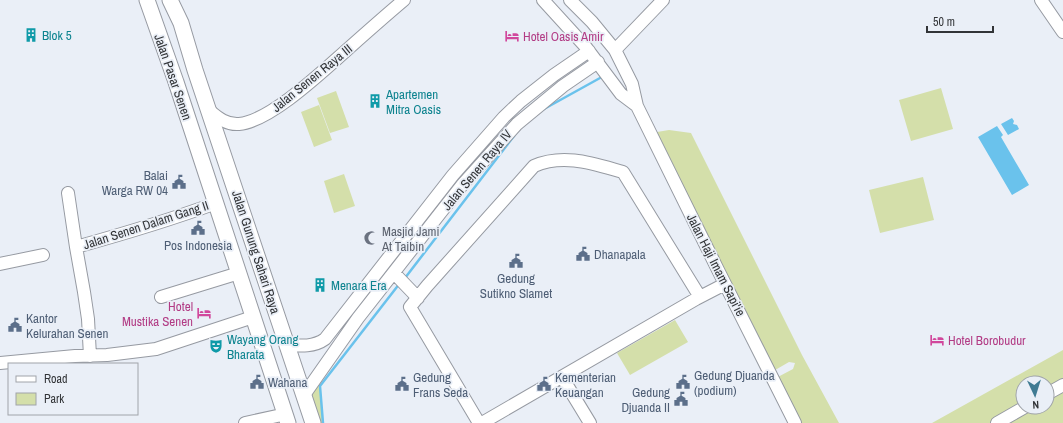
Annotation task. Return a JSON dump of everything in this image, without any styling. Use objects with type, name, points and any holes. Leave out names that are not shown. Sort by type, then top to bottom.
[{"type":"main road","name":"Jalan Pasar Senen","points":[[147,0],[176,82],[199,154]]},
{"type":"main road","name":"Jalan Pasar Senen","points":[[170,0],[181,23]]},
{"type":"main road","name":"Jalan Pasar Senen","points":[[177,0],[181,23],[188,48],[215,126]]},
{"type":"main road","name":"Jalan Gunung Sahari Raya","points":[[215,126],[313,423]]},
{"type":"main road","name":"Jalan Gunung Sahari Raya","points":[[199,154],[287,419]]},
{"type":"street","name":"Jalan Senen Raya III","points":[[210,111],[222,121],[238,124],[254,120],[270,113],[316,76],[404,0]]},
{"type":"street","name":"Jalan Haji Imam Sapi'ie","points":[[543,0],[589,51],[621,94],[637,106]]},
{"type":"street","name":"Jalan Haji Imam Sapi'ie","points":[[570,0],[592,22],[615,50],[632,84],[637,106],[795,423]]},
{"type":"street","points":[[615,50],[663,0]]},
{"type":"street","points":[[1040,0],[1063,32]]},
{"type":"street","name":"Jalan Senen Raya IV","points":[[287,345],[300,346],[320,343],[325,339],[453,175],[504,117],[554,75],[589,51]]},
{"type":"street","name":"Jalan Senen Raya IV","points":[[304,395],[367,307],[463,184],[514,127],[563,86],[598,62]]},
{"type":"street","points":[[504,117],[514,127]]},
{"type":"street","points":[[700,297],[623,172],[580,161],[558,160],[545,161],[534,166],[410,307],[481,423],[725,284]]},
{"type":"street","points":[[453,175],[463,184]]},
{"type":"street","points":[[68,193],[88,319],[90,356]]},
{"type":"street","name":"Jalan Senen Dalam Gang II","points":[[76,247],[126,234],[216,203]]},
{"type":"street","points":[[0,264],[44,255]]},
{"type":"street","points":[[161,297],[239,273]]},
{"type":"street","points":[[394,273],[418,298]]},
{"type":"street","points":[[356,300],[367,307]]},
{"type":"street","points":[[0,363],[75,356],[114,355],[156,349],[253,317]]},
{"type":"street","points":[[562,377],[590,423]]},
{"type":"street","points":[[997,423],[1015,413]]},
{"type":"street","points":[[244,423],[287,419]]},
{"type":"green space","points":[[941,88],[953,129],[911,141],[899,100]]},
{"type":"green space","points":[[336,91],[349,127],[330,133],[317,98]]},
{"type":"green space","points":[[319,105],[332,140],[314,147],[301,112]]},
{"type":"green space","points":[[669,130],[691,133],[802,355],[839,423],[793,423],[774,379],[793,369],[795,363],[789,362],[770,373],[651,133]]},
{"type":"green space","points":[[344,174],[355,206],[334,213],[324,181]]},
{"type":"green space","points":[[923,177],[934,220],[880,233],[869,190]]},
{"type":"green space","points":[[675,320],[688,342],[630,375],[617,353]]},
{"type":"green space","points":[[1063,350],[1063,423],[932,423],[1015,377],[1015,415],[1055,415],[1055,375],[1018,375]]},
{"type":"green space","points":[[314,380],[320,386],[323,423],[313,423],[304,395]]},
{"type":"water","points":[[1012,118],[1014,121],[1013,124],[1017,125],[1019,129],[1008,135],[1001,124]]},
{"type":"water","points":[[997,126],[1003,135],[1001,137],[1029,185],[1012,195],[978,137]]},
{"type":"waterway","points":[[544,109],[600,78]]},
{"type":"waterway","points":[[405,278],[514,136]]},
{"type":"waterway","points":[[323,423],[320,386],[400,283]]},
{"type":"place","name":"Blok 5","points":[[31,35]]},
{"type":"place","name":"Hotel Oasis Amir","points":[[512,36]]},
{"type":"place","name":"Apartemen Mitra Oasis","points":[[375,101]]},
{"type":"place","name":"Balai Warga RW 04","points":[[179,182]]},
{"type":"place","name":"Pos Indonesia","points":[[198,228]]},
{"type":"place","name":"Masjid Jami At Taibin","points":[[371,238]]},
{"type":"place","name":"Dhanapala","points":[[583,254]]},
{"type":"place","name":"Gedung Sutikno Slamet","points":[[516,261]]},
{"type":"place","name":"Menara Era","points":[[320,285]]},
{"type":"place","name":"Hotel Mustika Senen","points":[[204,313]]},
{"type":"place","name":"Kantor Kelurahan Senen","points":[[15,325]]},
{"type":"place","name":"Hotel Borobudur","points":[[937,340]]},
{"type":"place","name":"Wayang Orang Bharata","points":[[216,346]]},
{"type":"place","name":"Wahana","points":[[257,382]]},
{"type":"place","name":"Gedung Djuanda (podium)","points":[[683,382]]},
{"type":"place","name":"Gedung Frans Seda","points":[[402,384]]},
{"type":"place","name":"Kementerian Keuangan","points":[[544,384]]},
{"type":"place","name":"Gedung Djuanda II","points":[[681,399]]}]
